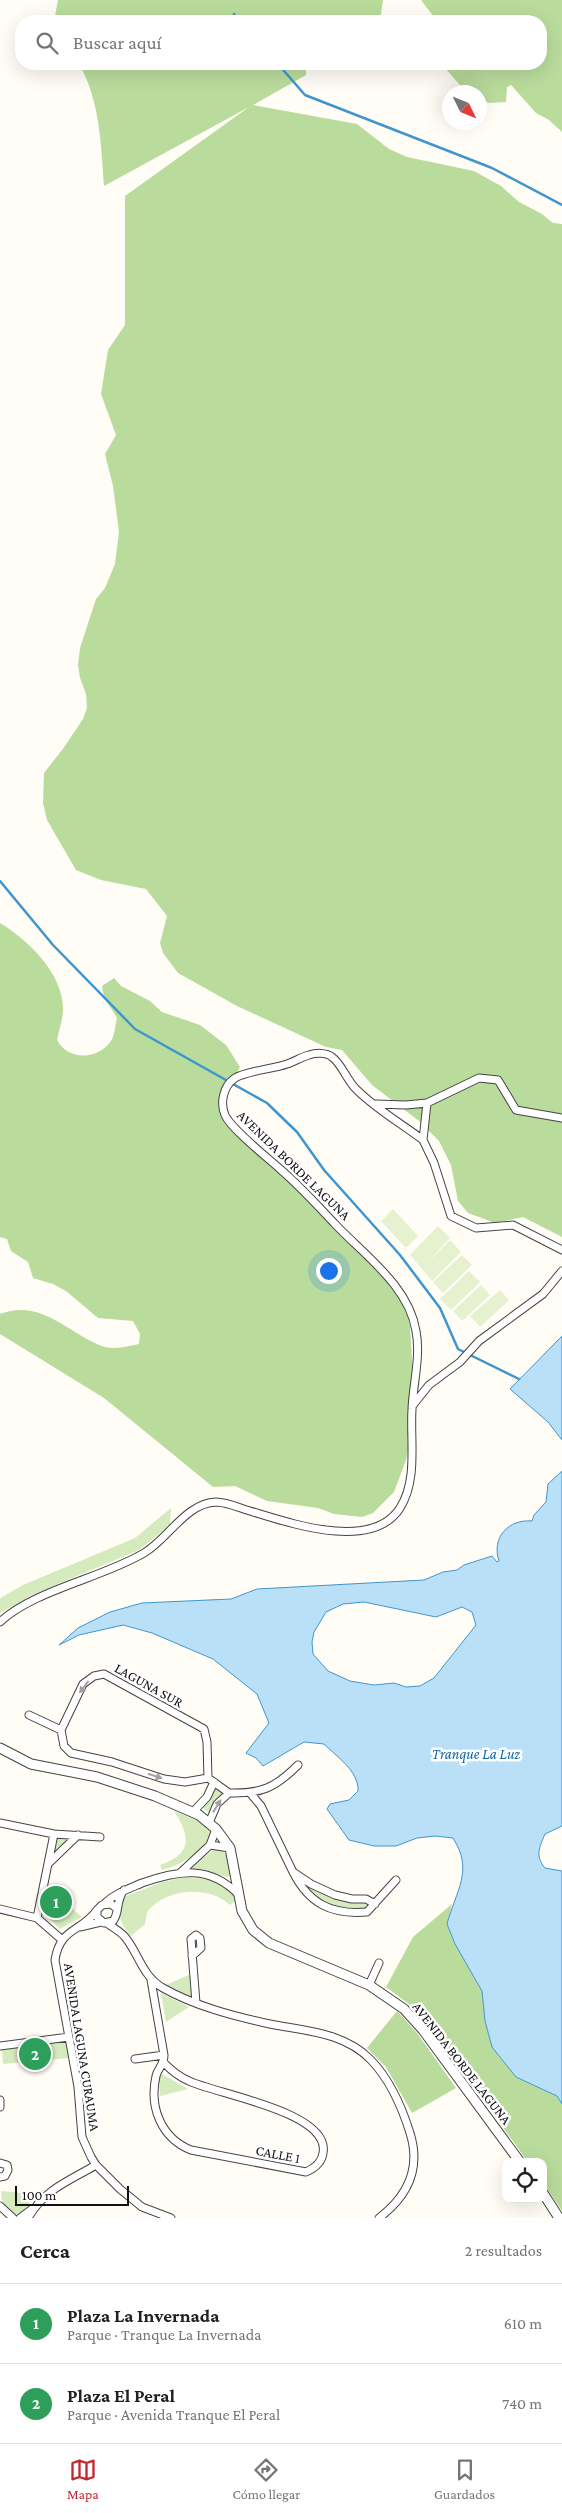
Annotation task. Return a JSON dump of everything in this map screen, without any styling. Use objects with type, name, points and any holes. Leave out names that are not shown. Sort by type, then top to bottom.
[{"type":"street","name":"AVENIDA BORDE LAGUNA","points":[[0,1622],[19,1607],[144,1553],[198,1506],[217,1502],[267,1516],[345,1533],[364,1532],[377,1527],[391,1519],[400,1510],[408,1491],[411,1463],[412,1408],[417,1334],[413,1318],[402,1296],[384,1273],[299,1185],[226,1118],[222,1101],[227,1088],[236,1077],[321,1053],[332,1057],[353,1087],[423,1140]]},
{"type":"street","points":[[376,1104],[406,1105],[427,1102],[479,1078],[498,1080],[516,1110],[562,1118]]},
{"type":"street","points":[[427,1102],[423,1140],[434,1163],[451,1216],[476,1228],[513,1225],[562,1250]]},
{"type":"street","points":[[412,1408],[428,1385],[460,1362],[479,1341],[543,1294],[562,1271]]},
{"type":"street","name":"LAGUNA SUR","points":[[61,1730],[83,1684],[94,1676],[104,1674],[204,1729],[211,1780]]},
{"type":"street","points":[[29,1715],[61,1730],[64,1746],[71,1753],[112,1762],[164,1779],[185,1782],[211,1780],[229,1793],[251,1794],[266,1790],[283,1780],[298,1765]]},
{"type":"street","name":"AVENIDA BORDE LAGUNA","points":[[0,1748],[31,1764],[97,1777],[194,1812],[212,1826],[230,1848],[245,1918],[253,1930],[263,1940],[369,1985],[396,2002],[417,2023],[517,2158]]},
{"type":"street","points":[[194,1812],[207,1798],[211,1780]]},
{"type":"street","name":"AVENIDA LAGUNA CURAUMA","points":[[181,1872],[210,1846],[217,1804],[229,1793]]},
{"type":"street","points":[[251,1794],[261,1806],[301,1889],[316,1903],[353,1913],[367,1912],[396,1880]]},
{"type":"street","points":[[0,1823],[54,1834],[100,1837]]},
{"type":"street","points":[[37,1918],[54,1834]]},
{"type":"street","points":[[49,1863],[78,1835]]},
{"type":"street","points":[[210,1846],[230,1848]]},
{"type":"street","name":"AVENIDA LAGUNA CURAUMA","points":[[171,2218],[142,2207],[96,2165],[82,2137],[78,2088],[55,1965],[56,1954],[61,1940],[70,1930],[91,1918],[105,1903],[125,1890],[181,1872],[201,1874],[222,1881],[239,1896]]},
{"type":"street","points":[[293,1872],[310,1884],[335,1895],[366,1899],[375,1904]]},
{"type":"street","points":[[222,1881],[237,1876]]},
{"type":"street","points":[[125,1890],[118,1899],[115,1919],[121,1933],[151,1980],[164,2059],[135,2059]]},
{"type":"street","points":[[105,1903],[111,1904],[116,1908]]},
{"type":"street","points":[[0,1909],[37,1918],[61,1940]]},
{"type":"street","points":[[97,1910],[97,1916],[104,1923],[121,1933]]},
{"type":"street","points":[[70,1930],[115,1919]]},
{"type":"street","points":[[192,1956],[196,2003]]},
{"type":"street","points":[[369,1985],[378,1963]]},
{"type":"street","points":[[151,1980],[196,2003],[243,2018],[316,2031],[358,2049],[375,2064],[397,2098],[408,2125],[416,2156],[412,2175],[401,2196],[379,2218]]},
{"type":"street","points":[[0,2046],[69,2037]]},
{"type":"street","name":"CALLE 1","points":[[164,2059],[174,2074],[189,2081],[282,2110],[302,2121],[321,2137],[324,2151],[321,2160],[315,2167],[306,2172],[198,2151],[178,2144],[168,2135],[158,2119],[154,2095],[156,2074],[164,2059]]},
{"type":"street","points":[[0,2100],[0,2108]]},
{"type":"street","points":[[0,2163],[7,2165],[8,2170],[5,2176],[0,2177]]},
{"type":"street","points":[[20,2218],[32,2209],[45,2194],[96,2165]]},
{"type":"street","points":[[547,2199],[559,2218]]},
{"type":"street","points":[[0,2206],[13,2218]]},
{"type":"street","points":[[28,2218],[32,2209]]},
{"type":"green space","points":[[58,0],[383,0],[381,15],[55,15]]},
{"type":"green space","points":[[421,0],[562,0],[562,132],[549,120],[536,113],[511,85],[507,87],[506,102],[489,103],[487,102],[487,85],[460,85],[447,70],[547,70],[547,15],[432,15]]},
{"type":"green space","points":[[82,70],[306,70],[306,75],[253,105],[357,124],[389,149],[407,157],[474,171],[501,186],[519,202],[542,214],[553,223],[562,224],[562,1237],[523,1217],[495,1223],[468,1213],[458,1201],[451,1165],[439,1141],[419,1121],[372,1085],[342,1050],[326,1047],[237,1006],[178,973],[163,953],[160,943],[167,916],[146,889],[101,880],[76,870],[47,820],[43,803],[44,773],[83,719],[87,708],[86,694],[80,678],[78,665],[80,648],[96,599],[105,588],[115,564],[119,532],[113,486],[105,454],[116,435],[101,394],[108,350],[125,325],[125,196],[249,107],[104,186],[98,123],[86,78]]},
{"type":"green space","points":[[0,923],[32,948],[50,970],[57,983],[63,1009],[57,1040],[68,1052],[75,1055],[91,1055],[99,1052],[111,1041],[117,1018],[104,997],[102,986],[114,978],[121,986],[150,1001],[162,1012],[200,1025],[226,1045],[240,1067],[227,1093],[224,1113],[380,1271],[409,1311],[413,1375],[409,1448],[394,1492],[373,1513],[362,1517],[334,1514],[318,1508],[267,1501],[235,1486],[213,1487],[104,1398],[0,1334],[0,1314],[14,1310],[27,1310],[51,1318],[102,1346],[118,1348],[139,1344],[140,1334],[133,1321],[98,1318],[66,1291],[53,1284],[33,1278],[28,1262],[11,1251],[7,1239],[0,1237]]},
{"type":"green space","points":[[393,1209],[418,1236],[406,1248],[381,1221]]},
{"type":"green space","points":[[438,1226],[450,1238],[424,1266],[450,1240],[461,1252],[432,1281],[410,1255]]},
{"type":"green space","points":[[462,1255],[472,1265],[443,1293],[433,1282]]},
{"type":"green space","points":[[469,1271],[480,1282],[451,1310],[440,1299]]},
{"type":"green space","points":[[481,1285],[490,1295],[462,1321],[453,1311]]},
{"type":"green space","points":[[500,1290],[509,1300],[480,1327],[470,1316]]},
{"type":"green space","points":[[171,1508],[170,1525],[139,1550],[32,1595],[0,1613],[0,1599],[2,1597],[23,1585],[135,1538]]},
{"type":"green space","points":[[216,1788],[222,1795],[210,1812],[206,1811],[203,1807]]},
{"type":"green space","points":[[174,1811],[202,1822],[213,1833],[198,1852],[162,1870],[160,1865],[178,1856],[185,1844],[180,1820]]},
{"type":"green space","points":[[57,1837],[70,1838],[57,1852],[53,1851]]},
{"type":"green space","points":[[216,1848],[224,1852],[228,1858],[231,1874],[228,1877],[192,1869],[193,1865]]},
{"type":"green space","points":[[181,1878],[205,1879],[220,1883],[232,1893],[236,1900],[230,1905],[221,1898],[210,1894],[187,1892],[175,1894],[155,1904],[147,1912],[145,1924],[131,1936],[121,1921],[119,1911],[122,1901],[126,1896],[162,1882]]},
{"type":"green space","points":[[307,1884],[364,1902],[367,1907],[351,1911],[333,1907],[304,1887]]},
{"type":"green space","points":[[51,1890],[82,1917],[60,1929],[46,1915]]},
{"type":"green space","points":[[452,1904],[447,1924],[455,1944],[482,1991],[485,2021],[492,2047],[516,2077],[557,2096],[562,2104],[562,2211],[547,2188],[547,2158],[525,2158],[429,2026],[410,2005],[386,1987],[413,1937]]},
{"type":"green space","points":[[191,1974],[194,1999],[166,1985]]},
{"type":"green space","points":[[161,1993],[189,2007],[166,2022]]},
{"type":"green space","points":[[397,2011],[417,2033],[456,2088],[412,2113],[386,2067],[367,2048]]},
{"type":"green space","points":[[66,2041],[69,2058],[3,2064],[2,2050]]},
{"type":"green space","points":[[162,2074],[188,2089],[160,2096],[159,2079]]},
{"type":"green space","points":[[1,2191],[34,2194],[25,2210],[13,2216],[4,2205]]},
{"type":"water","points":[[562,1336],[562,1440],[548,1422],[510,1389]]},
{"type":"water","name":"Tranque La Luz","points":[[562,1471],[562,1826],[545,1834],[539,1856],[545,1868],[562,1871],[562,2104],[557,2096],[516,2077],[492,2047],[485,2021],[482,1991],[455,1944],[447,1924],[463,1871],[459,1850],[453,1838],[435,1836],[417,1838],[396,1846],[374,1846],[349,1840],[327,1809],[330,1804],[349,1800],[358,1791],[355,1777],[351,1771],[324,1744],[304,1742],[263,1766],[256,1758],[246,1753],[269,1723],[257,1694],[213,1659],[152,1633],[123,1625],[79,1635],[59,1645],[78,1628],[110,1612],[142,1603],[231,1599],[257,1589],[424,1580],[443,1572],[457,1570],[464,1565],[492,1556],[497,1562],[499,1561],[497,1552],[500,1537],[509,1526],[524,1521],[532,1521],[534,1515],[546,1502],[548,1484]],"holes":[[[364,1602],[436,1617],[462,1607],[472,1612],[476,1625],[434,1678],[420,1686],[406,1687],[394,1683],[374,1685],[350,1681],[328,1671],[313,1654],[312,1642],[314,1632],[326,1612],[343,1604]]]},
{"type":"waterway","points":[[283,70],[305,95],[492,168],[562,205]]},
{"type":"waterway","points":[[0,881],[53,945],[135,1029],[267,1103],[297,1132],[324,1170],[400,1255],[440,1308],[458,1349],[519,1379]]},
{"type":"place","name":"Plaza La Invernada","points":[[56,1902]]},
{"type":"place","name":"Plaza El Peral","points":[[35,2054]]}]
